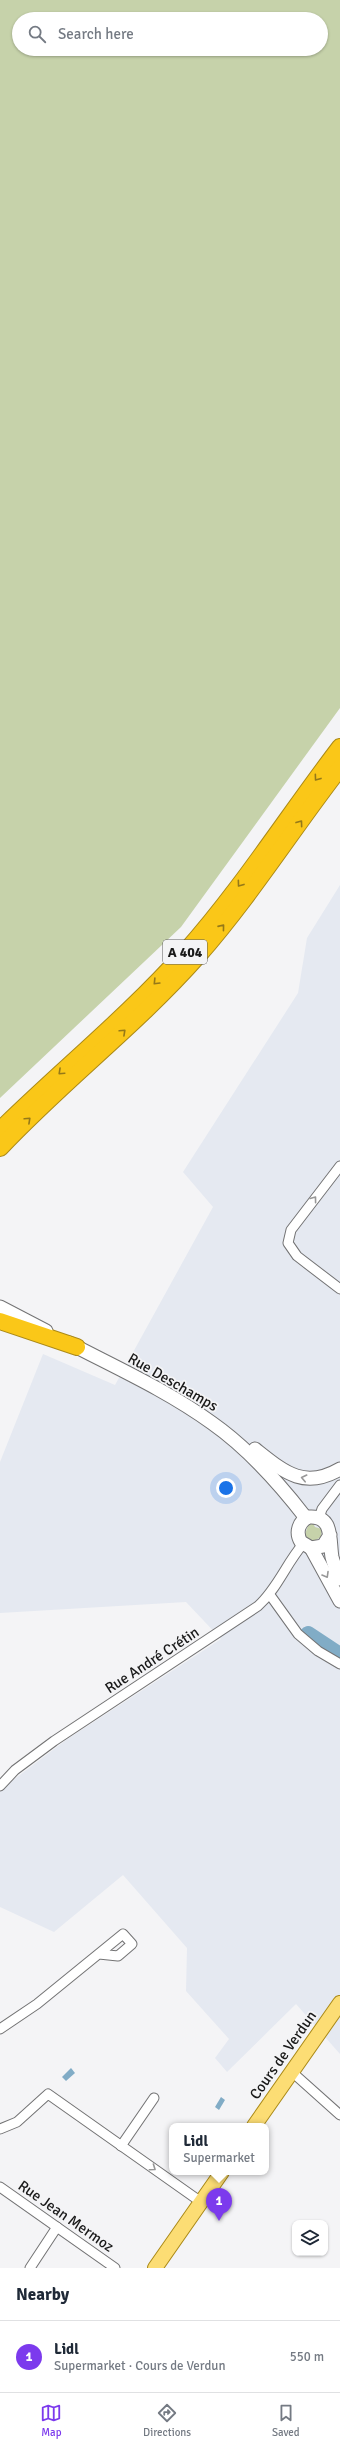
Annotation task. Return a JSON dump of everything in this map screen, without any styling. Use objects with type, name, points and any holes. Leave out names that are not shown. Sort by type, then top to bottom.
[{"type":"highway","name":"A 404","points":[[0,1130],[142,997],[183,953],[238,887],[340,747]]},
{"type":"highway","name":"A 404","points":[[0,1148],[136,1019],[198,956],[238,907],[340,768]]},
{"type":"highway","points":[[0,1321],[77,1347]]},
{"type":"main road","name":"Rue Deschamps","points":[[0,1307],[156,1388],[189,1408],[234,1440],[260,1464],[306,1518]]},
{"type":"main road","points":[[156,1388],[230,1428],[282,1470],[303,1479],[312,1479],[322,1478],[340,1469]]},
{"type":"main road","points":[[340,1579],[333,1558],[330,1536],[326,1522],[319,1518],[306,1518],[301,1522],[297,1533],[307,1546],[340,1601]]},
{"type":"main road","points":[[307,1546],[323,1546],[330,1536]]},
{"type":"main road","name":"Cours de Verdun","points":[[256,2123],[340,2003]]},
{"type":"main road","points":[[155,2268],[220,2175]]},
{"type":"street","points":[[340,1166],[291,1230],[288,1243],[291,1251],[340,1289]]},
{"type":"street","points":[[319,1518],[322,1509],[340,1485]]},
{"type":"street","name":"Rue André Crétin","points":[[0,1786],[15,1770],[54,1741],[215,1636],[270,1595],[287,1565],[307,1546]]},
{"type":"street","points":[[270,1595],[298,1634],[318,1651],[340,1664]]},
{"type":"street","points":[[0,2029],[37,2004],[99,1954]]},
{"type":"street","points":[[292,2072],[340,2115]]},
{"type":"street","points":[[0,2129],[17,2122],[48,2094],[201,2202]]},
{"type":"street","points":[[121,2146],[154,2098]]},
{"type":"street","name":"Rue Jean Mermoz","points":[[0,2187],[115,2268]]},
{"type":"street","points":[[30,2268],[57,2227]]},
{"type":"shaded area","points":[[340,885],[340,2054],[296,2004],[227,2072],[215,2058],[229,2039],[186,1991],[187,1948],[123,1875],[54,1932],[0,1907],[0,1790],[66,1740],[221,1639],[186,1602],[0,1613],[0,1462],[43,1354],[115,1385],[213,1207],[183,1172],[298,993],[307,938]]},
{"type":"green space","points":[[0,0],[340,0],[340,708],[181,927],[0,1098]]},
{"type":"green space","points":[[313,1523],[315,1527],[322,1529],[321,1537],[314,1541],[308,1539],[305,1534],[308,1526]]},
{"type":"water","points":[[71,2068],[75,2073],[66,2081],[62,2077]]},
{"type":"water","points":[[221,2097],[225,2100],[219,2110],[215,2107]]},
{"type":"waterway","points":[[308,1634],[340,1655]]},
{"type":"place","name":"Lidl","points":[[219,2221]]}]
